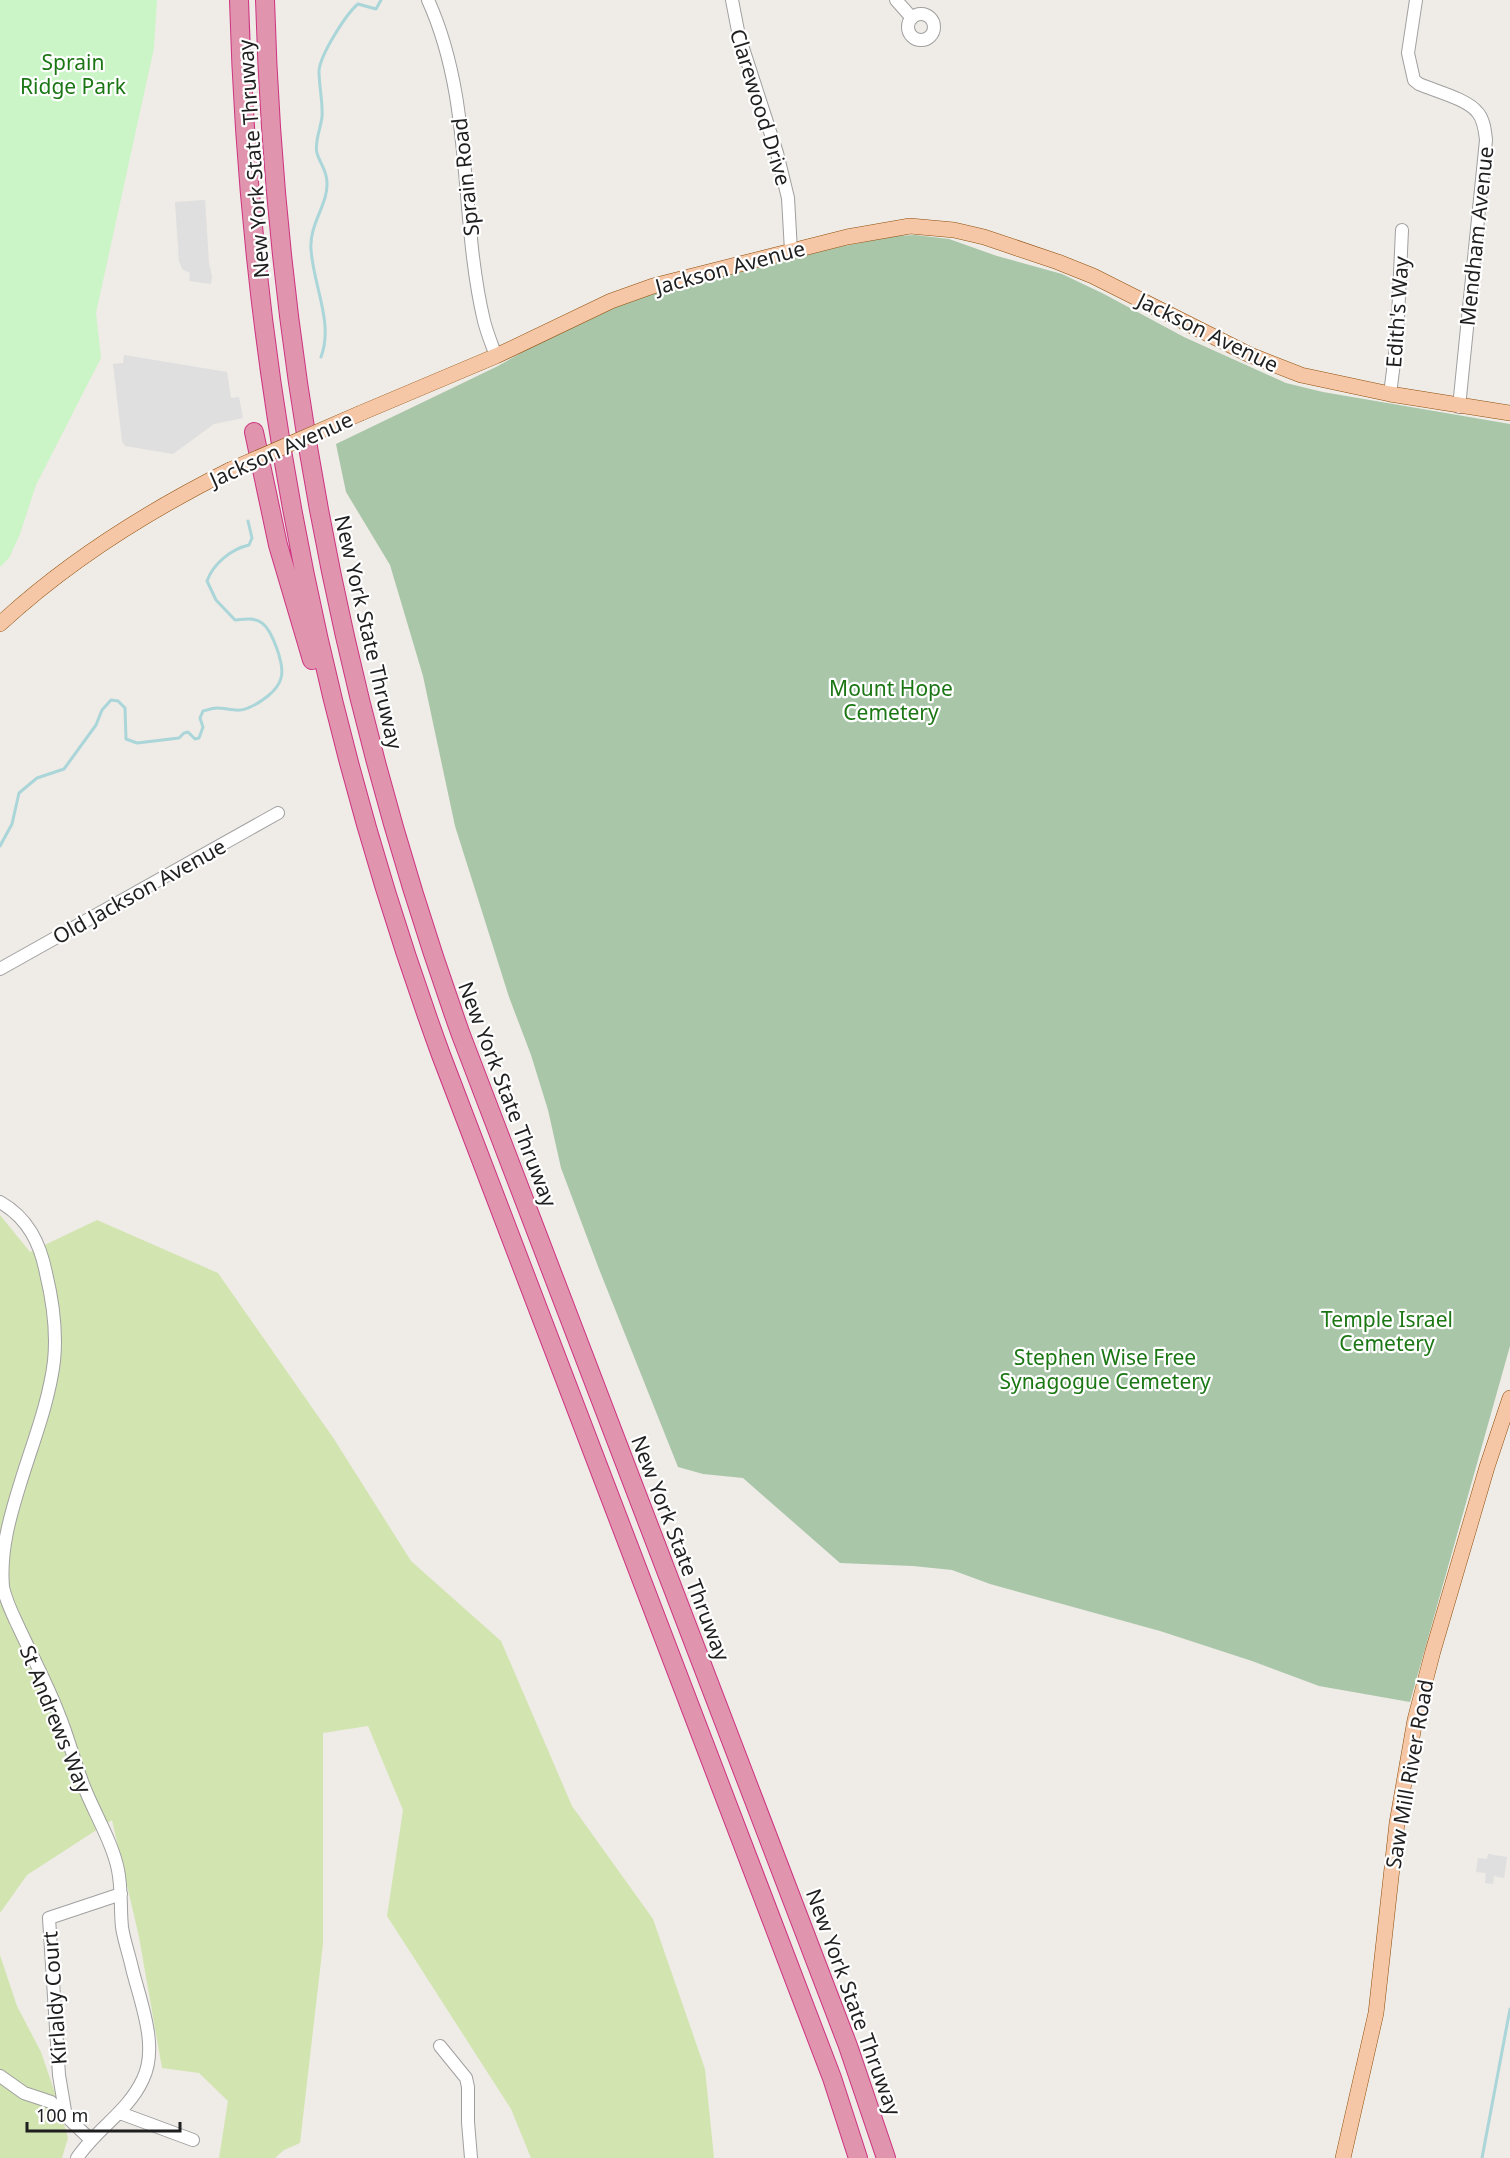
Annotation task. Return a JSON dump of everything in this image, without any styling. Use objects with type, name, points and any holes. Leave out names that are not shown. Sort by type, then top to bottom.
[{"type":"highway","name":"New York State Thruway","points":[[239,0],[251,214],[273,399],[309,600],[350,771],[395,922],[441,1054],[832,2078],[858,2158]]},
{"type":"highway","name":"New York State Thruway","points":[[265,0],[276,189],[288,312],[302,413],[337,605],[362,714],[392,822],[425,930],[468,1053],[851,2055],[886,2158]]},
{"type":"highway","points":[[254,432],[270,512],[291,591],[350,771]]},
{"type":"main road","name":"Jackson Avenue","points":[[0,624],[66,570],[134,523],[188,491],[230,470],[496,356],[612,301],[653,286],[896,227],[954,230],[984,237],[1092,276],[1275,366],[1333,382],[1390,394],[1510,413]]},
{"type":"main road","name":"Saw Mill River Road","points":[[1343,2158],[1376,2013],[1397,1823],[1415,1720],[1487,1467],[1510,1398]]},
{"type":"street","name":"Sprain Road","points":[[428,0],[445,48],[454,87],[460,121],[477,281],[484,322],[496,356]]},
{"type":"street","name":"Clarewood Drive","points":[[732,0],[739,36],[777,153],[788,198],[791,251]]},
{"type":"street","points":[[896,0],[912,18]]},
{"type":"street","name":"Mendham Avenue","points":[[1416,0],[1408,53],[1414,80],[1468,104],[1479,113],[1485,129],[1486,140],[1459,406]]},
{"type":"street","name":"Edith's Way","points":[[1390,394],[1397,339],[1401,230]]},
{"type":"street","name":"Old Jackson Avenue","points":[[0,969],[278,813]]},
{"type":"street","name":"St Andrews Way","points":[[0,1202],[25,1222],[37,1242],[51,1295],[55,1335],[54,1361],[44,1404],[4,1541],[0,1562],[4,1590],[13,1616],[59,1714],[84,1786],[115,1859],[121,1894],[122,1927],[147,2029],[149,2047],[144,2078],[120,2113],[91,2140],[77,2158]]},
{"type":"street","name":"Kirlaldy Court","points":[[66,2117],[59,2075],[49,1918],[121,1894]]},
{"type":"street","points":[[441,2046],[461,2070],[468,2087],[471,2158]]},
{"type":"street","points":[[0,2076],[24,2093],[51,2102],[91,2140]]},
{"type":"street","points":[[120,2113],[193,2140]]},
{"type":"green space","name":"Sprain Ridge Park","points":[[0,0],[157,0],[154,48],[96,313],[101,358],[36,485],[20,534],[9,558],[0,567]]},
{"type":"green space","name":"Mount Hope Cemetery","points":[[915,235],[949,239],[997,256],[1062,274],[1184,337],[1286,383],[1323,392],[1510,424],[1510,1346],[1410,1702],[1319,1686],[1160,1631],[990,1584],[952,1570],[840,1563],[743,1478],[703,1474],[678,1467],[561,1168],[548,1110],[531,1055],[509,997],[455,826],[423,676],[390,565],[346,492],[336,444],[498,366],[560,331],[661,287],[752,269],[839,247],[896,236]]},
{"type":"green space","points":[[0,1215],[30,1252],[97,1220],[218,1273],[334,1439],[411,1561],[501,1641],[572,1806],[653,1919],[705,2069],[714,2158],[531,2158],[511,2109],[387,1916],[403,1810],[368,1726],[323,1733],[323,1944],[300,2143],[284,2150],[275,2158],[219,2158],[228,2101],[199,2073],[162,2068],[139,1937],[112,1820],[27,1875],[0,1913]]},
{"type":"green space","points":[[0,1955],[17,2006],[41,2052],[55,2093],[68,2138],[62,2158],[0,2158]]},
{"type":"shaded area","points":[[205,200],[211,284],[189,281],[190,273],[182,269],[179,261],[175,202]]},
{"type":"shaded area","points":[[124,355],[227,372],[231,398],[239,397],[243,418],[214,424],[173,454],[125,446],[122,441],[113,364],[123,363]]},
{"type":"shaded area","points":[[1488,1854],[1507,1857],[1504,1878],[1494,1876],[1493,1884],[1485,1883],[1486,1873],[1476,1872],[1478,1858],[1487,1859]]},
{"type":"waterway","points":[[321,357],[325,331],[324,317],[311,249],[313,232],[327,191],[326,174],[316,149],[322,117],[320,64],[329,45],[353,9],[358,4],[376,9],[381,0]]},
{"type":"waterway","points":[[0,846],[12,824],[19,793],[37,778],[64,769],[96,725],[102,710],[111,700],[118,701],[125,708],[126,739],[137,743],[179,738],[188,732],[195,739],[199,738],[203,727],[200,718],[203,711],[217,708],[244,709],[263,700],[276,687],[282,672],[277,648],[270,633],[262,623],[256,620],[235,620],[216,600],[207,581],[224,558],[249,545],[252,538],[248,521]]},
{"type":"waterway","points":[[1482,2158],[1510,2009]]},
{"type":"park label","name":"Temple Israel Cemetery","points":[[1387,1331]]},
{"type":"park label","name":"Stephen Wise Free Synagogue Cemetery","points":[[1105,1369]]}]
